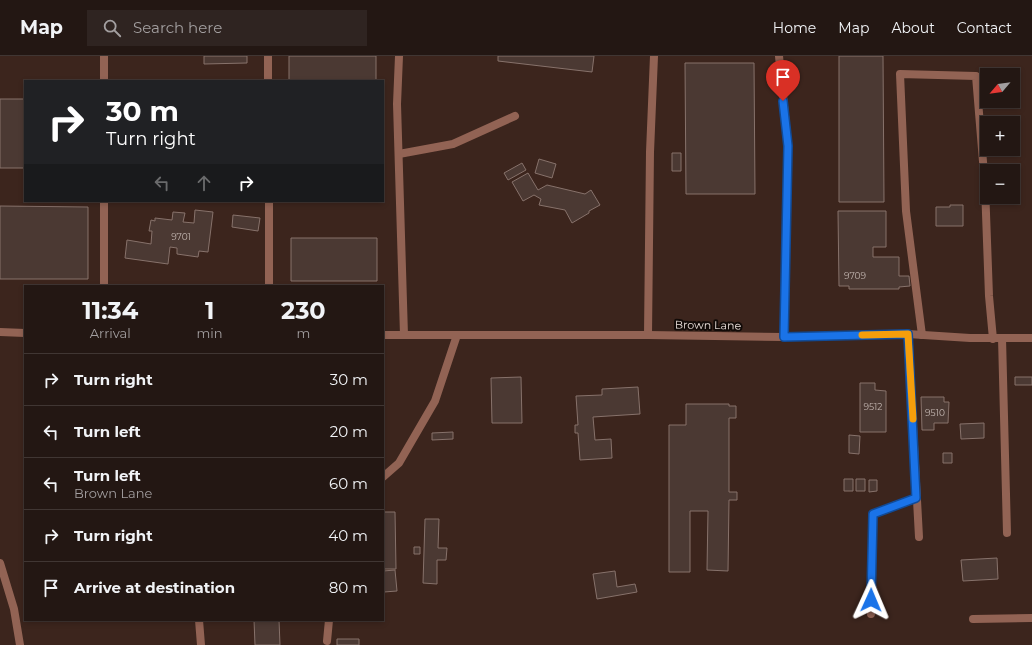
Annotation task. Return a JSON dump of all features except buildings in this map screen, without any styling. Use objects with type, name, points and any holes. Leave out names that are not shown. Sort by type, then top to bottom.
[{"type":"street","points":[[104,56],[104,80]]},
{"type":"street","points":[[268,56],[268,80]]},
{"type":"street","points":[[399,56],[397,104],[404,335]]},
{"type":"street","points":[[648,335],[650,152],[654,56]]},
{"type":"street","points":[[779,56],[788,146],[784,337]]},
{"type":"street","points":[[922,335],[906,211],[900,74],[976,76],[986,186],[989,296],[998,339],[1007,533]]},
{"type":"street","points":[[399,154],[453,144],[515,116]]},
{"type":"street","points":[[104,202],[104,285]]},
{"type":"street","points":[[269,202],[269,285]]},
{"type":"street","points":[[0,332],[24,333]]},
{"type":"street","points":[[908,334],[919,537]]},
{"type":"street","name":"Brown Lane","points":[[384,335],[648,335],[784,337],[908,334],[998,339],[1032,338]]},
{"type":"street","points":[[384,476],[400,463],[435,402],[456,335]]},
{"type":"street","points":[[871,614],[873,514],[916,498]]},
{"type":"street","points":[[0,563],[14,609],[20,645]]},
{"type":"street","points":[[973,619],[1032,618]]},
{"type":"street","points":[[199,621],[201,645]]},
{"type":"street","points":[[327,641],[328,621]]},
{"type":"shaded area","points":[[0,56],[1032,56],[1032,645],[0,645]]},
{"type":"slow traffic","points":[[862,335],[908,334],[913,419]]},
{"type":"route","points":[[783,101],[788,146],[784,337],[908,334],[916,498],[873,514],[871,600]]}]
